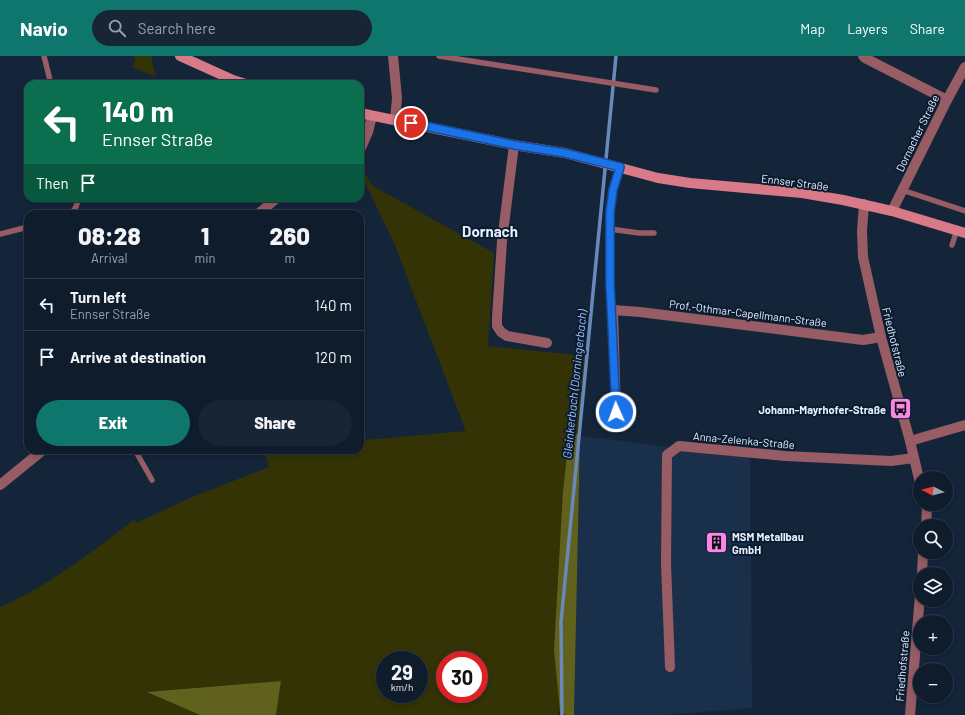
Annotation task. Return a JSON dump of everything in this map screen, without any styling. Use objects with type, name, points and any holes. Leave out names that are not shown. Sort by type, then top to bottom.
[{"type":"street","points":[[180,56],[233,80]]},
{"type":"street","points":[[393,56],[397,98],[395,120]]},
{"type":"street","points":[[863,56],[864,58],[947,100]]},
{"type":"street","name":"Dornacher Straße","points":[[892,211],[965,67]]},
{"type":"street","name":"Ennser Straße","points":[[364,114],[514,145],[546,150],[599,162],[658,178],[690,183],[802,193],[864,204],[961,232]]},
{"type":"street","points":[[364,141],[372,116]]},
{"type":"street","points":[[514,145],[502,241],[498,290],[498,326],[501,332],[507,336],[547,342]]},
{"type":"street","points":[[263,210],[272,202]]},
{"type":"street","name":"Friedhofstraße","points":[[864,204],[862,231],[863,257],[881,337],[917,471]]},
{"type":"street","points":[[612,310],[616,412]]},
{"type":"street","name":"Prof.-Othmar-Capellmann-Straße","points":[[612,310],[648,313],[863,340],[881,337]]},
{"type":"street","points":[[910,441],[965,425]]},
{"type":"street","name":"Anna-Zelenka-Straße","points":[[670,667],[666,564],[667,455],[679,446],[785,456],[891,461],[914,458]]},
{"type":"street","points":[[0,485],[38,454]]},
{"type":"street","name":"Friedhofstraße","points":[[910,715],[919,607]]},
{"type":"lane","points":[[44,56],[50,80]]},
{"type":"lane","points":[[439,56],[656,90]]},
{"type":"lane","points":[[612,310],[610,283],[610,229],[615,166]]},
{"type":"lane","points":[[902,190],[965,211]]},
{"type":"lane","points":[[0,234],[24,228]]},
{"type":"lane","points":[[610,229],[639,234],[654,233]]},
{"type":"lane","points":[[952,245],[961,232]]},
{"type":"lane","points":[[138,454],[152,480]]},
{"type":"shaded area","points":[[133,56],[151,56],[156,77],[132,67],[136,58]]},
{"type":"shaded area","points":[[364,172],[373,186],[494,253],[488,346],[585,356],[578,434],[569,436],[560,711],[558,715],[276,715],[281,681],[149,692],[200,715],[0,714],[0,607],[18,599],[53,579],[134,520],[136,523],[190,498],[269,467],[265,454],[364,454],[364,433],[366,440],[466,431],[394,243],[364,180]]},
{"type":"shaded area","points":[[578,434],[580,436],[574,715],[566,715],[560,711],[554,650],[563,491],[569,436]]},
{"type":"shaded area","points":[[580,436],[750,457],[752,708],[662,715],[574,715]]},
{"type":"shaded area","points":[[281,681],[276,715],[200,715],[147,692]]},
{"type":"shaded area","points":[[560,711],[566,715],[560,715]]},
{"type":"waterway","name":"Gleinkerbach (Dorningerbach)","points":[[562,715],[561,622],[616,56]]},
{"type":"place","name":"Johann-Mayrhofer-Straße","points":[[901,409]]},
{"type":"place","name":"MSM Metallbau GmbH","points":[[716,542]]},
{"type":"district","name":"Dornach","points":[[490,231]]},
{"type":"route","points":[[411,123],[514,145],[565,153],[620,167],[613,190],[610,212],[610,283],[616,412]]}]
